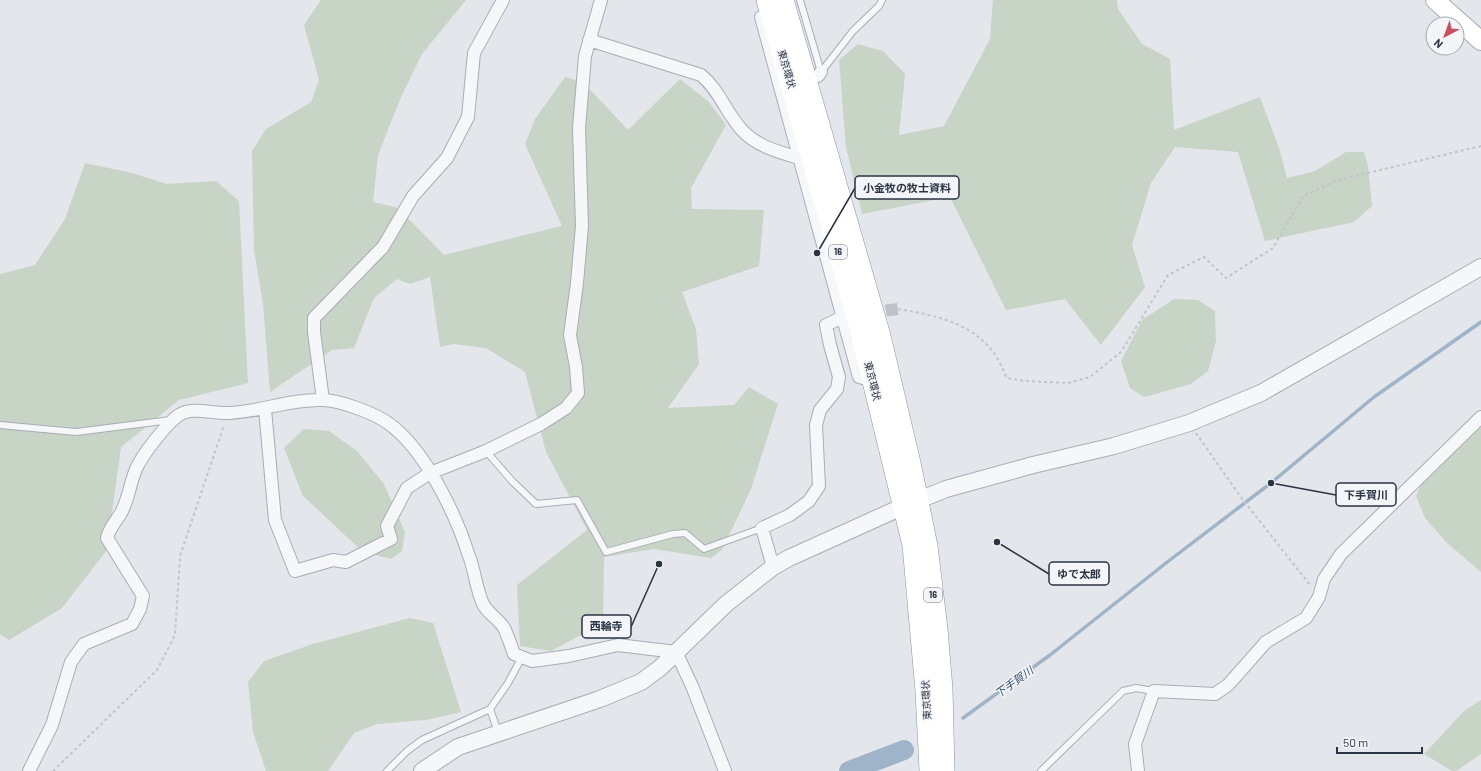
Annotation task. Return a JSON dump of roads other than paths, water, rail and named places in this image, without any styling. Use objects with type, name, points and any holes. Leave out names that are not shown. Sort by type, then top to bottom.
[{"type":"highway","name":"東京環状","points":[[767,0],[831,202],[880,336],[910,463],[913,545],[926,691],[930,771]]},
{"type":"highway","name":"東京環状","points":[[783,0],[874,381],[911,504],[927,546],[937,629],[942,697],[944,771]]},
{"type":"main road","points":[[1435,0],[1481,41]]},
{"type":"street","points":[[323,400],[314,332],[314,318],[383,247],[413,196],[447,158],[468,117],[474,53],[503,0]]},
{"type":"street","points":[[265,409],[275,520],[295,572],[333,560],[346,562],[391,539],[387,526],[407,488],[430,473],[486,451],[541,424],[566,408],[578,393],[576,367],[570,335],[582,226],[579,128],[584,56],[601,0]]},
{"type":"street","points":[[757,0],[790,116],[798,158],[843,317],[858,377],[874,381]]},
{"type":"street","points":[[588,40],[701,75],[711,83],[742,130],[754,140],[769,149],[798,158]]},
{"type":"street","points":[[422,771],[458,747],[498,732],[600,699],[641,682],[660,668],[726,604],[773,567],[911,504],[953,487],[1033,465],[1114,446],[1189,423],[1261,393],[1481,267]]},
{"type":"street","points":[[773,567],[762,528],[790,515],[809,501],[819,486],[816,425],[820,410],[837,389],[839,377],[826,325],[843,317]]},
{"type":"street","points":[[31,771],[52,725],[71,662],[84,644],[132,624],[140,609],[143,596],[134,579],[107,538],[109,529],[122,512],[129,497],[136,470],[145,451],[173,420],[187,411],[228,413],[265,409],[298,402],[323,400],[368,413],[387,422],[410,443],[430,473],[460,528],[483,604],[490,615],[503,626],[514,654],[532,661],[569,656],[618,645],[676,652]]},
{"type":"street","points":[[1138,771],[1135,744],[1154,691],[1215,694],[1228,685],[1266,642],[1306,618],[1320,597],[1324,580],[1341,554],[1481,417]]},
{"type":"street","points":[[676,652],[692,686],[725,771]]},
{"type":"lane","points":[[800,0],[820,74],[853,31],[879,6],[882,0]]},
{"type":"lane","points":[[0,425],[76,432],[173,420]]},
{"type":"lane","points":[[486,451],[512,481],[536,504],[577,500],[606,552],[673,534],[685,533],[704,549],[762,528]]},
{"type":"lane","points":[[391,770],[407,751],[422,740],[490,709],[508,683],[522,657]]},
{"type":"lane","points":[[1041,771],[1123,691],[1136,688],[1154,691]]},
{"type":"lane","points":[[490,709],[498,732]]},
{"type":"waterway","name":"下手賀川","points":[[963,718],[1050,655],[1166,563],[1271,483],[1374,397],[1481,322]]},
{"type":"waterway","name":"下手賀川","points":[[849,771],[904,750]]},
{"type":"tunnel","points":[[868,313],[898,309]]},
{"type":"place","name":"小金牧の牧士資料","points":[[817,253]]},
{"type":"place","name":"下手賀川","points":[[1271,483]]},
{"type":"place","name":"ゆで太郎","points":[[997,542]]},
{"type":"place","name":"西輪寺","points":[[659,564]]}]
